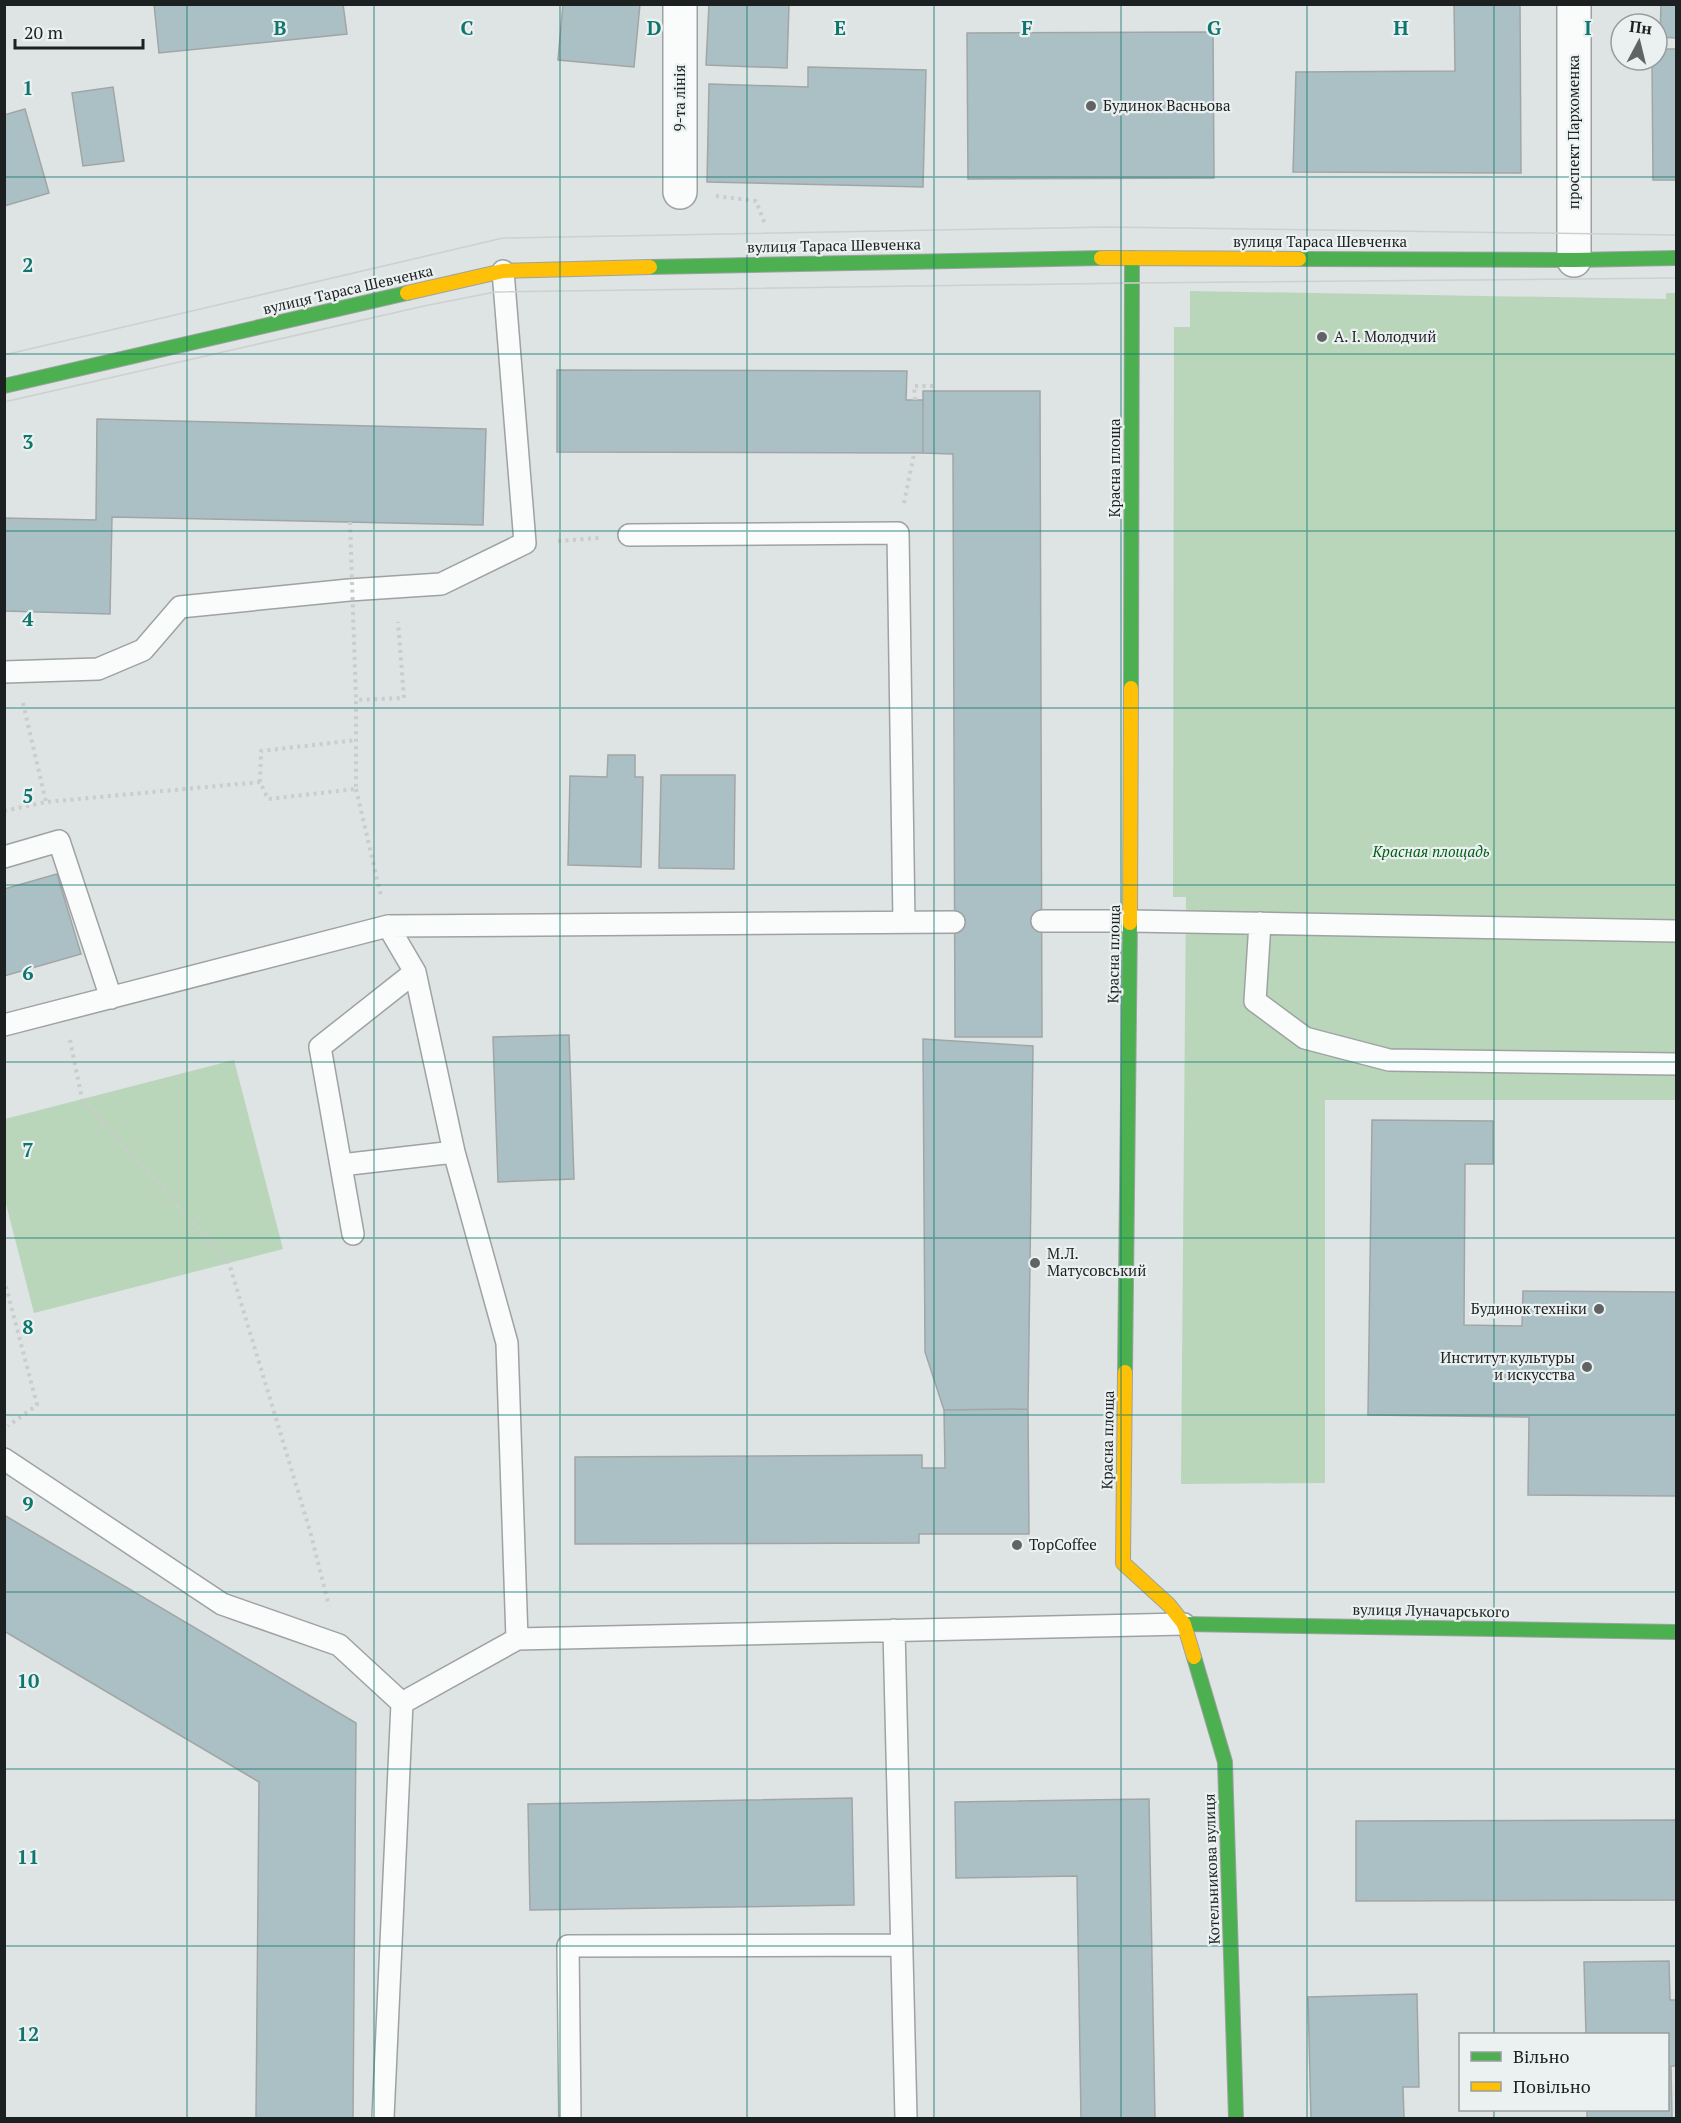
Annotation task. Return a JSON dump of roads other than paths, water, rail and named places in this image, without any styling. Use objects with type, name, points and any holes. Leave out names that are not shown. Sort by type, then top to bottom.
[{"type":"street","name":"9-та лінія","points":[[680,4],[680,192]]},
{"type":"street","name":"проспект Пархоменка","points":[[1574,4],[1574,260]]},
{"type":"street","name":"вулиця Тараса Шевченка","points":[[4,386],[503,271],[781,263],[1132,258],[1574,260],[1677,258]]},
{"type":"street","name":"Красна площа","points":[[1132,258],[1131,921],[1124,1563],[1169,1605],[1184,1624]]},
{"type":"street","name":"вулиця Луначарського","points":[[1184,1624],[1677,1632]]},
{"type":"street","name":"Котельникова вулиця","points":[[1184,1624],[1225,1762],[1236,2118]]},
{"type":"lane","points":[[10,672],[98,669],[143,650],[180,607],[349,590],[441,584],[525,543],[503,271]]},
{"type":"lane","points":[[629,535],[898,533],[904,922]]},
{"type":"lane","points":[[4,857],[59,841],[111,998]]},
{"type":"lane","points":[[1042,921],[1677,931]]},
{"type":"lane","points":[[4,1024],[388,926],[954,922]]},
{"type":"lane","points":[[1260,923],[1255,1001],[1305,1038],[1389,1060],[1677,1064]]},
{"type":"lane","points":[[388,926],[415,972],[454,1152],[507,1343],[518,1639]]},
{"type":"lane","points":[[353,1234],[320,1047],[415,972]]},
{"type":"lane","points":[[341,1165],[454,1152]]},
{"type":"lane","points":[[4,1459],[222,1604],[339,1645],[402,1703],[383,2118]]},
{"type":"lane","points":[[402,1703],[518,1639],[1184,1624]]},
{"type":"lane","points":[[894,1630],[906,2118]]},
{"type":"lane","points":[[570,2118],[568,1946],[901,1945]]},
{"type":"tram line","points":[[4,355],[503,238],[1107,227],[1676,235]]},
{"type":"tram line","points":[[4,402],[424,306],[495,292],[1676,278]]},
{"type":"place","name":"Будинок Васньова","points":[[1091,106]]},
{"type":"place","name":"А. І. Молодчий","points":[[1322,337]]},
{"type":"place","name":"М.Л. Матусовський","points":[[1035,1263]]},
{"type":"place","name":"Будинок техніки","points":[[1599,1309]]},
{"type":"place","name":"Институт культуры и искусства","points":[[1587,1367]]},
{"type":"place","name":"TopCoffee","points":[[1017,1545]]},
{"type":"park label","name":"Красная площадь","points":[[1431,852]]}]
